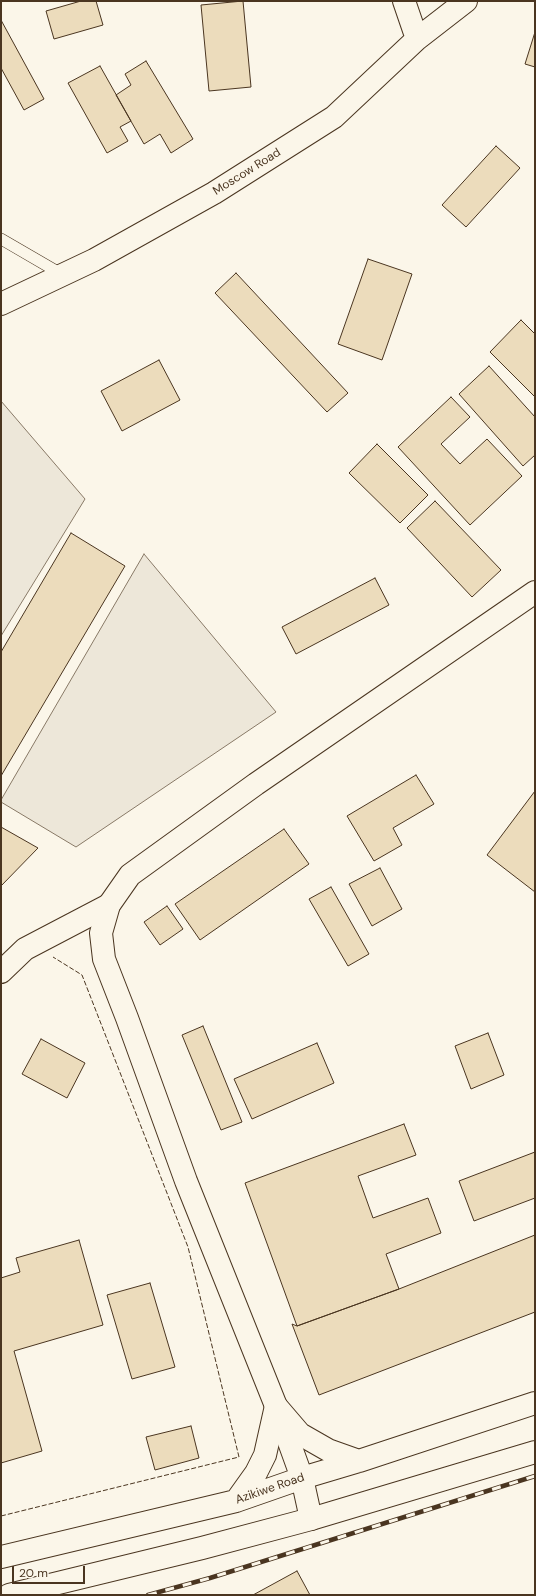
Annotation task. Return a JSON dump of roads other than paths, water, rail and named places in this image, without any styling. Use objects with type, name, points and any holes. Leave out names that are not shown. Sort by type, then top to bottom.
[{"type":"street","points":[[404,1],[417,39]]},
{"type":"street","name":"Moscow Road","points":[[1,304],[94,260],[214,193],[334,117],[417,39],[466,1]]},
{"type":"street","points":[[311,1519],[302,1478],[276,1406],[186,1181],[128,1018],[104,959],[100,933],[109,905],[130,875],[256,784],[535,592]]},
{"type":"street","points":[[1,972],[25,949],[109,905]]},
{"type":"street","name":"Azikiwe Road","points":[[1,1557],[236,1502],[302,1478],[359,1461],[535,1403]]},
{"type":"street","points":[[276,1406],[300,1434],[328,1450],[359,1461]]},
{"type":"street","points":[[236,1502],[256,1473],[265,1455],[276,1406]]},
{"type":"street","points":[[9,1595],[202,1548],[311,1519],[535,1452]]},
{"type":"lane","points":[[1,239],[63,275]]},
{"type":"railway","points":[[148,1595],[210,1578],[535,1476]]}]
